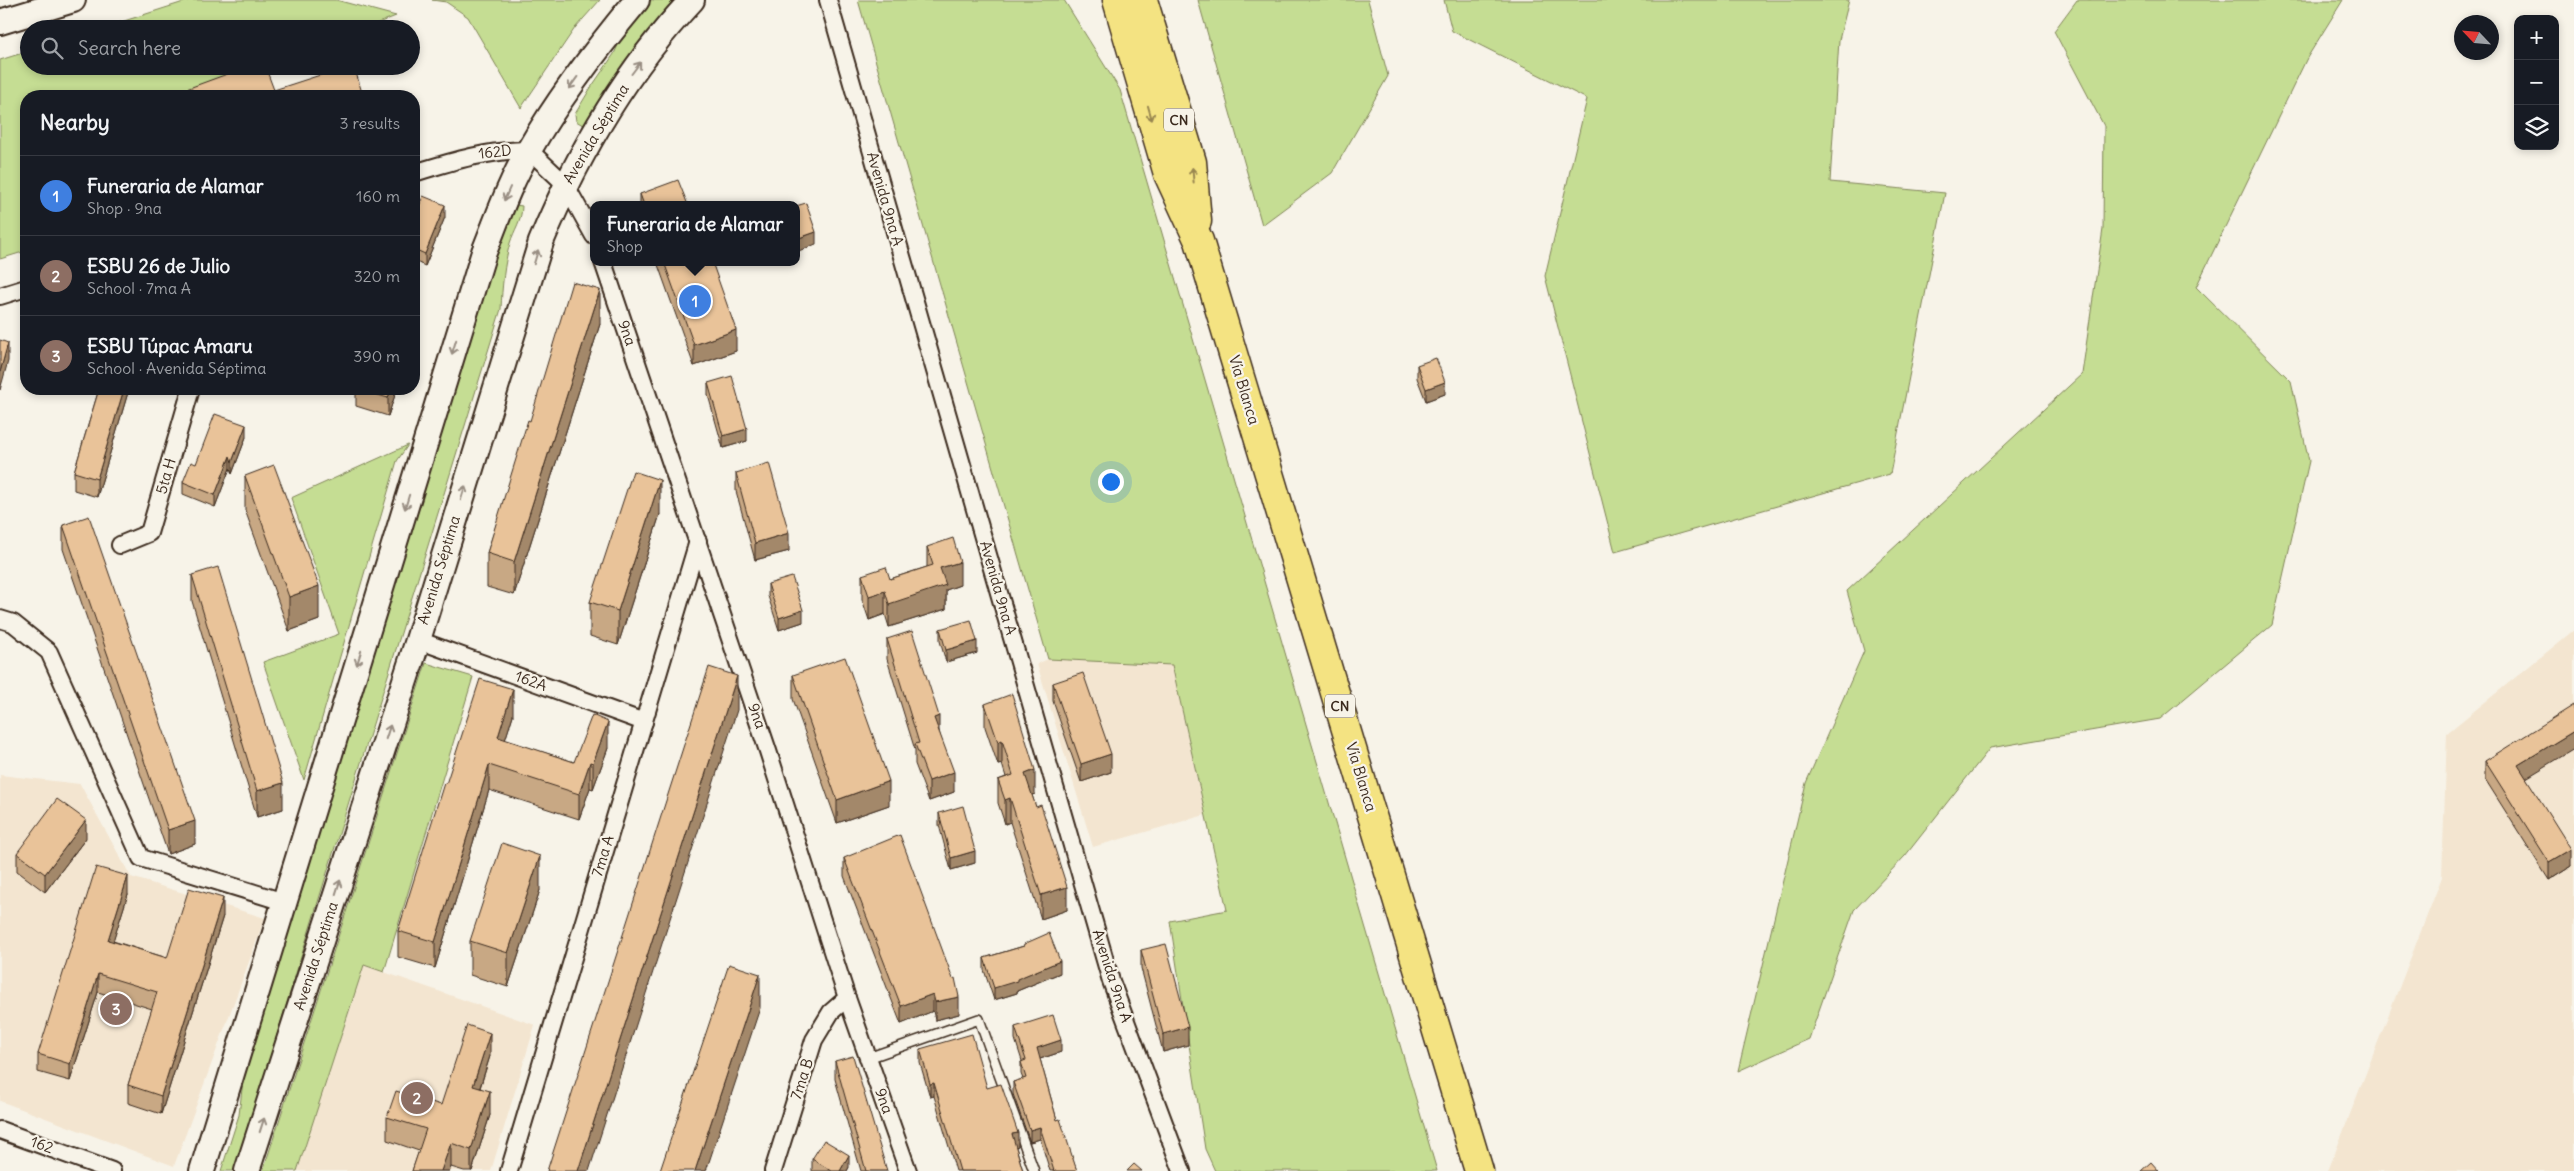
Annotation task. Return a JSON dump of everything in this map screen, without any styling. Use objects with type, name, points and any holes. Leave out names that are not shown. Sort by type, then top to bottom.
[{"type":"highway","points":[[1102,0],[1137,66]]},
{"type":"highway","name":"Vía Blanca","points":[[1117,0],[1168,174],[1199,241],[1479,1171]]},
{"type":"highway","name":"Vía Blanca","points":[[1143,1],[1192,162],[1199,241]]},
{"type":"main road","points":[[0,22],[73,0]]},
{"type":"main road","points":[[202,1171],[484,252],[507,194],[528,150],[569,88],[636,0]]},
{"type":"main road","name":"Avenida Séptima","points":[[247,1171],[418,640],[541,242],[565,184],[596,129],[634,70],[692,0]]},
{"type":"street","name":"Avenida 9na A","points":[[828,0],[1111,980],[1182,1171]]},
{"type":"street","name":"162D","points":[[420,171],[471,155],[500,150],[528,150],[565,184]]},
{"type":"street","points":[[565,184],[590,229]]},
{"type":"street","name":"9na","points":[[604,266],[768,751],[847,998],[908,1171]]},
{"type":"street","points":[[0,296],[20,290]]},
{"type":"street","name":"5ta H","points":[[120,545],[149,533],[189,395]]},
{"type":"street","name":"7ma A","points":[[509,1171],[698,541]]},
{"type":"street","points":[[0,619],[13,623],[49,652],[141,858],[284,902]]},
{"type":"street","name":"162A","points":[[418,640],[644,722]]},
{"type":"street","name":"7ma B","points":[[772,1171],[814,1040],[831,1012],[847,998]]},
{"type":"street","name":"162","points":[[0,1130],[112,1171]]},
{"type":"lane","points":[[868,1058],[979,1019],[1034,1171]]},
{"type":"shaded area","points":[[2574,630],[2574,1171],[2328,1171],[2442,877],[2447,733]]},
{"type":"shaded area","points":[[1048,659],[1172,665],[1205,815],[1093,847],[1037,664]]},
{"type":"shaded area","points":[[0,775],[80,784],[131,877],[265,918],[174,1166],[0,1101]]},
{"type":"shaded area","points":[[364,965],[535,1025],[491,1171],[297,1171]]},
{"type":"green space","points":[[190,0],[336,0],[396,16],[386,20],[127,20]]},
{"type":"green space","points":[[432,0],[600,0],[575,28],[521,108],[468,17],[446,2]]},
{"type":"green space","points":[[649,0],[676,0],[583,125],[576,121],[575,114],[614,54],[622,36]]},
{"type":"green space","points":[[858,0],[1064,0],[1120,90],[1437,1171],[1215,1171],[1205,1149],[1170,921],[1227,910],[1172,665],[1048,659]]},
{"type":"green space","points":[[1198,0],[1368,0],[1388,76],[1332,173],[1262,225]]},
{"type":"green space","points":[[1444,0],[1849,0],[1839,40],[1830,182],[1945,193],[1890,474],[1615,552],[1545,276],[1587,99],[1452,31]]},
{"type":"green space","points":[[2077,0],[2343,0],[2307,58],[2196,287],[2291,381],[2309,461],[2272,625],[2160,719],[1990,748],[1905,856],[1854,910],[1809,1039],[1738,1071],[1806,783],[1864,651],[1847,591],[2082,374],[2103,229],[2104,126],[2054,31]]},
{"type":"green space","points":[[20,54],[20,75],[241,75],[202,90],[20,90],[20,253],[0,259],[0,60]]},
{"type":"green space","points":[[516,205],[522,206],[522,211],[506,259],[501,309],[235,1171],[221,1171],[239,1115],[244,1072],[494,256]]},
{"type":"green space","points":[[408,445],[397,461],[304,780],[263,662],[339,634],[291,498]]},
{"type":"green space","points":[[426,663],[473,677],[384,972],[364,965],[297,1171],[263,1171]]},
{"type":"building","points":[[224,75],[268,75],[274,90],[184,90]]},
{"type":"building","points":[[320,75],[357,75],[361,90],[274,90]]},
{"type":"building","points":[[678,180],[686,201],[643,201],[640,194]]},
{"type":"building","points":[[423,196],[445,205],[425,254],[420,252],[420,204]]},
{"type":"building","points":[[806,203],[816,232],[800,238],[800,205]]},
{"type":"building","points":[[665,266],[713,266],[736,330],[694,345]]},
{"type":"building","points":[[572,282],[600,290],[514,562],[487,553],[528,420],[530,421]]},
{"type":"building","points":[[0,340],[8,343],[0,372]]},
{"type":"building","points":[[1436,358],[1445,382],[1426,389],[1417,365]]},
{"type":"building","points":[[732,376],[747,429],[723,436],[708,383]]},
{"type":"building","points":[[97,395],[122,395],[97,479],[74,472]]},
{"type":"building","points":[[378,395],[389,395],[388,398]]},
{"type":"building","points":[[215,414],[246,425],[232,462],[230,456],[215,495],[183,482],[191,462],[196,464]]},
{"type":"building","points":[[769,463],[789,533],[755,543],[736,473]]},
{"type":"building","points":[[274,465],[319,586],[289,597],[245,476]]},
{"type":"building","points":[[633,471],[660,480],[618,611],[590,602]]},
{"type":"building","points":[[89,516],[195,821],[168,830],[63,525]]},
{"type":"building","points":[[953,538],[960,562],[940,568],[946,585],[889,604],[885,591],[869,596],[862,575],[886,567],[890,579],[933,565],[927,547]]},
{"type":"building","points":[[218,567],[283,783],[257,791],[192,575]]},
{"type":"building","points":[[792,577],[803,610],[779,618],[768,584]]},
{"type":"building","points":[[971,620],[977,641],[946,650],[940,629]]},
{"type":"building","points":[[912,631],[939,716],[934,718],[954,772],[929,781],[915,744],[919,743],[887,639]]},
{"type":"building","points":[[845,657],[889,781],[837,800],[793,675]]},
{"type":"building","points":[[709,667],[737,676],[578,1171],[547,1171]]},
{"type":"building","points":[[1083,673],[1111,754],[1081,764],[1053,683]]},
{"type":"building","points":[[480,679],[513,689],[498,737],[574,762],[592,715],[608,722],[593,763],[590,762],[579,794],[489,765],[435,942],[398,931],[444,783],[446,784]]},
{"type":"building","points":[[1012,694],[1035,770],[1025,774],[1036,807],[1041,805],[1067,887],[1041,895],[1010,798],[1005,800],[998,780],[1013,775],[1002,740],[998,742],[985,704]]},
{"type":"building","points":[[2574,705],[2574,731],[2518,765],[2571,849],[2549,862],[2485,761]]},
{"type":"building","points":[[57,799],[86,820],[45,874],[17,853]]},
{"type":"building","points":[[963,806],[975,851],[951,858],[939,813]]},
{"type":"building","points":[[900,835],[953,979],[955,978],[959,997],[935,1002],[933,994],[901,1006],[844,858]]},
{"type":"building","points":[[502,843],[540,856],[508,953],[470,941]]},
{"type":"building","points":[[96,867],[128,876],[108,940],[167,958],[189,888],[223,898],[161,1096],[128,1085],[157,992],[98,974],[70,1064],[38,1054]]},
{"type":"building","points":[[1049,933],[1060,961],[1017,979],[1017,981],[994,988],[984,958],[1024,946],[1024,944]]},
{"type":"building","points":[[1166,944],[1188,1027],[1163,1034],[1141,950]]},
{"type":"building","points":[[729,964],[760,974],[695,1171],[660,1171]]},
{"type":"building","points":[[1053,1015],[1061,1040],[1037,1048],[1057,1120],[1060,1119],[1077,1171],[1054,1171],[1040,1127],[1030,1130],[1013,1082],[1026,1078],[1021,1062],[1026,1060],[1015,1027]]},
{"type":"building","points":[[467,1025],[490,1033],[473,1086],[490,1091],[471,1150],[451,1143],[441,1171],[412,1171],[426,1129],[387,1117],[396,1091],[441,1105]]},
{"type":"building","points":[[972,1034],[987,1088],[1001,1084],[1018,1133],[1012,1134],[1023,1171],[960,1171],[934,1083],[930,1084],[920,1049]]},
{"type":"building","points":[[853,1056],[887,1171],[866,1171],[835,1061]]},
{"type":"building","points":[[824,1140],[849,1155],[840,1171],[832,1171],[812,1159]]},
{"type":"building","points":[[2151,1162],[2159,1171],[2141,1171]]},
{"type":"building","points":[[1134,1164],[1142,1171],[1127,1171]]},
{"type":"place","name":"Funeraria de Alamar","points":[[695,301]]},
{"type":"place","name":"ESBU Túpac Amaru","points":[[116,1009]]},
{"type":"place","name":"ESBU 26 de Julio","points":[[417,1098]]}]
